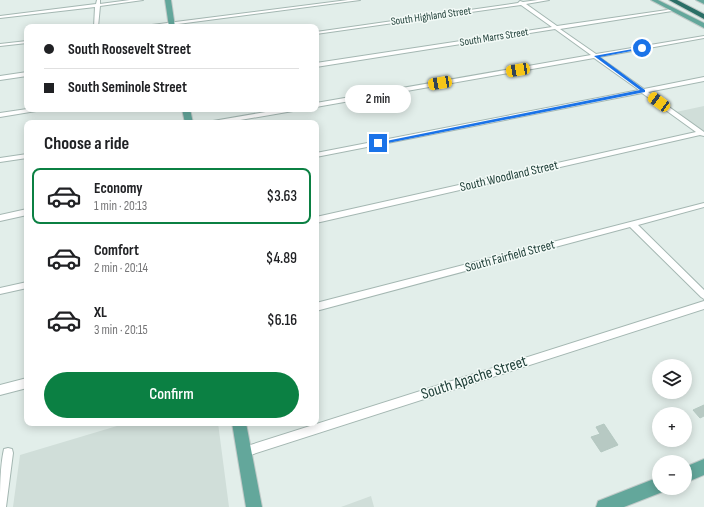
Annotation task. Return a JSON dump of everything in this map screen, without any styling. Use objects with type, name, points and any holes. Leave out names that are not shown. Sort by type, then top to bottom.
[{"type":"highway","points":[[668,0],[689,9]]},
{"type":"highway","points":[[672,0],[704,17]]},
{"type":"highway","points":[[683,0],[704,11]]},
{"type":"highway","points":[[690,0],[704,8]]},
{"type":"main road","points":[[168,0],[172,24]]},
{"type":"main road","points":[[654,0],[704,26]]},
{"type":"main road","points":[[699,0],[704,2]]},
{"type":"main road","points":[[240,426],[254,507]]},
{"type":"main road","points":[[692,472],[704,467]]},
{"type":"main road","points":[[604,507],[652,488]]},
{"type":"street","points":[[0,17],[98,3],[141,0]]},
{"type":"street","points":[[186,24],[358,0]]},
{"type":"street","name":"South Highland Street","points":[[319,33],[520,2],[547,0]]},
{"type":"street","points":[[520,2],[703,134]]},
{"type":"street","points":[[96,24],[98,3]]},
{"type":"street","name":"South Marrs Street","points":[[319,65],[672,10]]},
{"type":"street","points":[[319,104],[704,37]]},
{"type":"street","points":[[0,46],[24,42]]},
{"type":"street","points":[[0,78],[24,74]]},
{"type":"street","points":[[319,154],[704,79]]},
{"type":"street","points":[[0,115],[24,111]]},
{"type":"street","points":[[230,120],[276,112]]},
{"type":"street","name":"South Woodland Street","points":[[319,219],[703,134]]},
{"type":"street","points":[[0,160],[24,156]]},
{"type":"street","name":"South Fairfield Street","points":[[319,306],[704,204]]},
{"type":"street","points":[[0,218],[24,213]]},
{"type":"street","points":[[632,224],[704,295]]},
{"type":"street","points":[[0,291],[24,286]]},
{"type":"street","name":"South Apache Street","points":[[244,452],[704,305]]},
{"type":"street","points":[[0,390],[24,384]]},
{"type":"street","points":[[0,507],[8,453]]},
{"type":"shaded area","points":[[704,106],[704,132],[676,112]]},
{"type":"shaded area","points":[[117,426],[218,426],[229,507],[13,507],[20,455]]},
{"type":"shaded area","points":[[371,496],[374,507],[341,507]]},
{"type":"building","points":[[704,405],[704,416],[700,418],[693,410]]},
{"type":"building","points":[[604,424],[618,445],[601,452],[591,437],[600,434],[596,427]]},
{"type":"route","points":[[378,143],[643,91],[596,56],[642,48]]}]
